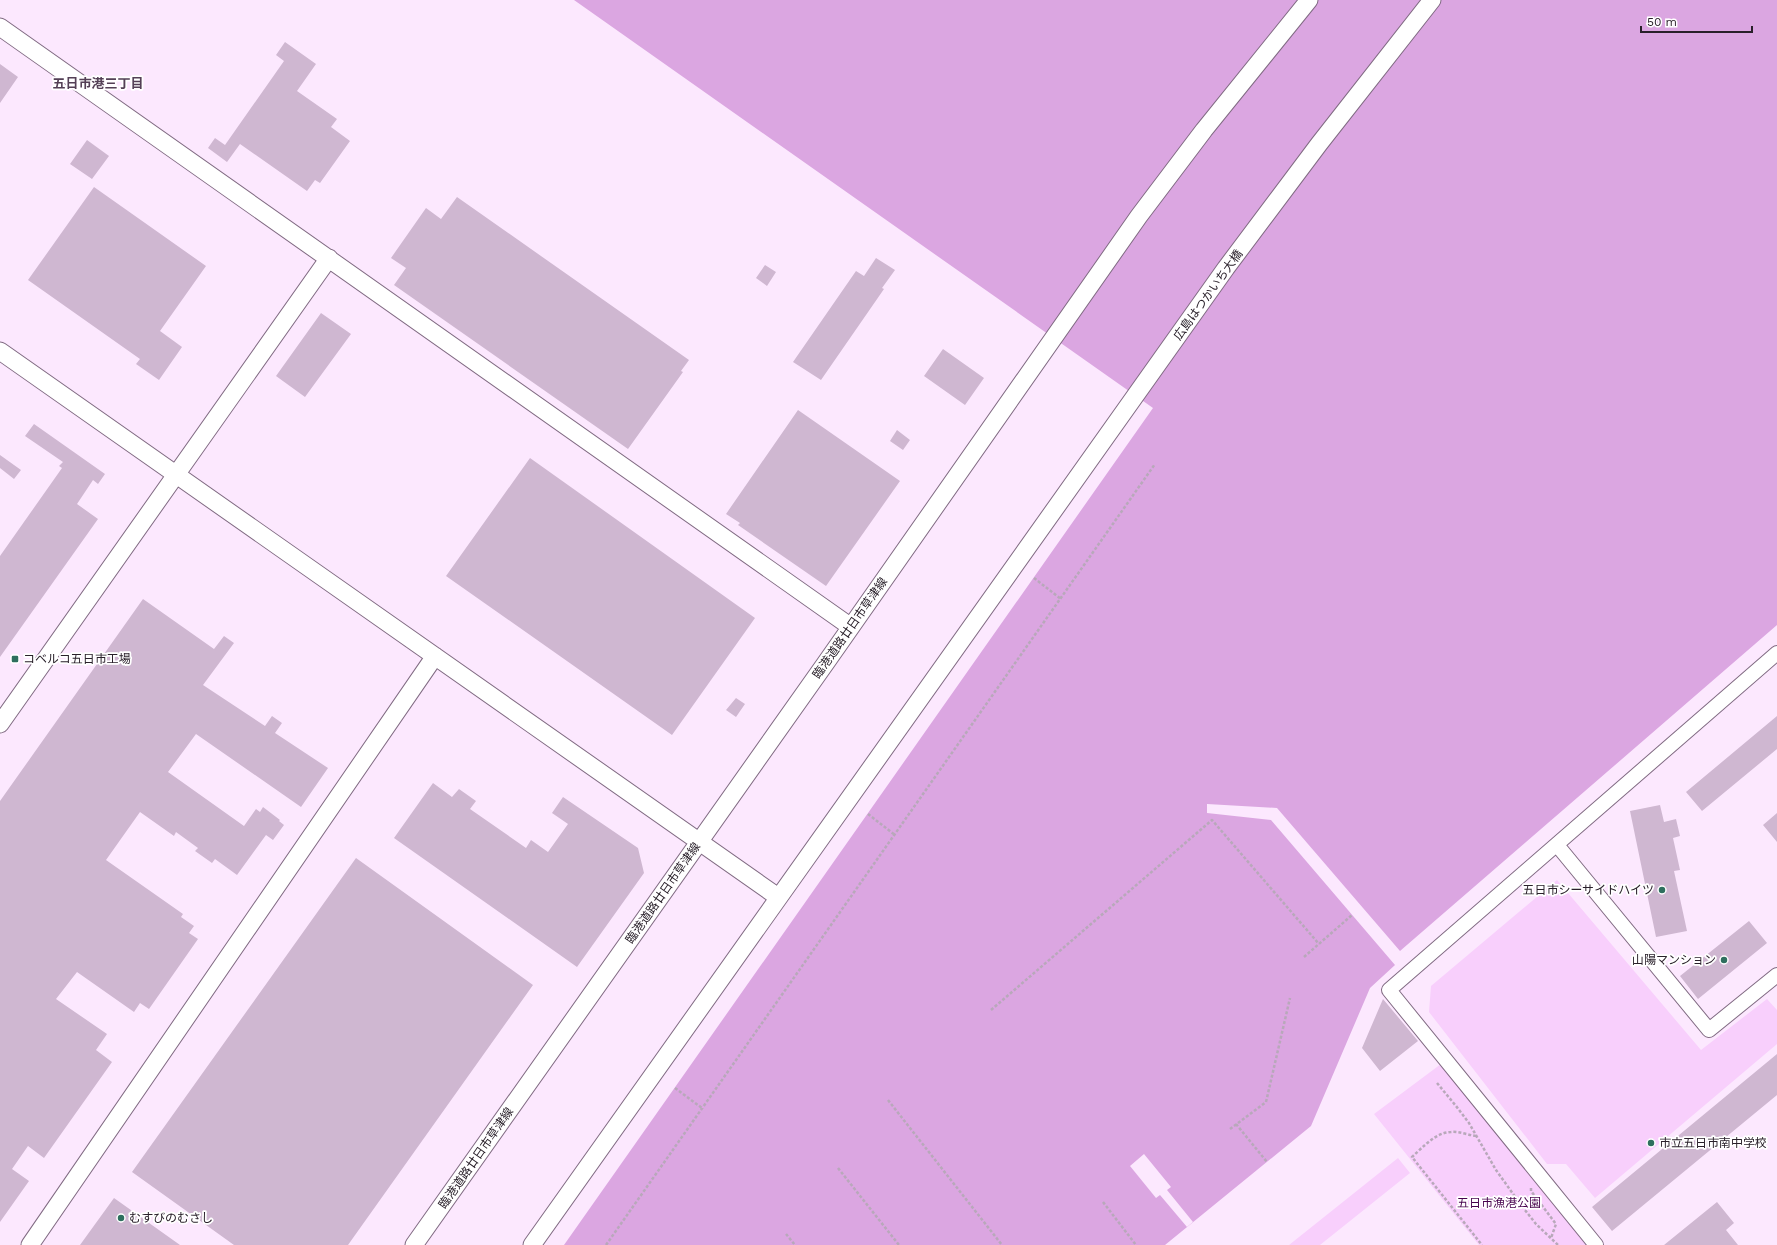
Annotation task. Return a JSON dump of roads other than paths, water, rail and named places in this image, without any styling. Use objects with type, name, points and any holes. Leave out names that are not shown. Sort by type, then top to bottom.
[{"type":"street","name":"臨港道路廿日市草津線","points":[[414,1245],[700,842],[1139,216],[1204,130],[1309,0]]},
{"type":"street","name":"広島はつかいち大橋","points":[[778,897],[1226,268],[1319,144],[1432,0]]},
{"type":"street","points":[[0,27],[851,627]]},
{"type":"street","points":[[0,724],[329,258]]},
{"type":"street","points":[[0,351],[778,897],[544,1228],[530,1245]]},
{"type":"street","points":[[1596,1245],[1389,990],[1777,653]]},
{"type":"street","points":[[30,1245],[435,656]]},
{"type":"street","points":[[1557,845],[1709,1030],[1777,975]]},
{"type":"place","name":"コベルコ五日市工場","points":[[15,659]]},
{"type":"place","name":"五日市シーサイドハイツ","points":[[1662,890]]},
{"type":"place","name":"山陽マンション","points":[[1724,960]]},
{"type":"place","name":"市立五日市南中学校","points":[[1651,1143]]},
{"type":"place","name":"むすびのむさし","points":[[121,1218]]},
{"type":"district","name":"五日市港三丁目","points":[[98,83]]},
{"type":"park label","name":"五日市漁港公園","points":[[1499,1203]]}]
